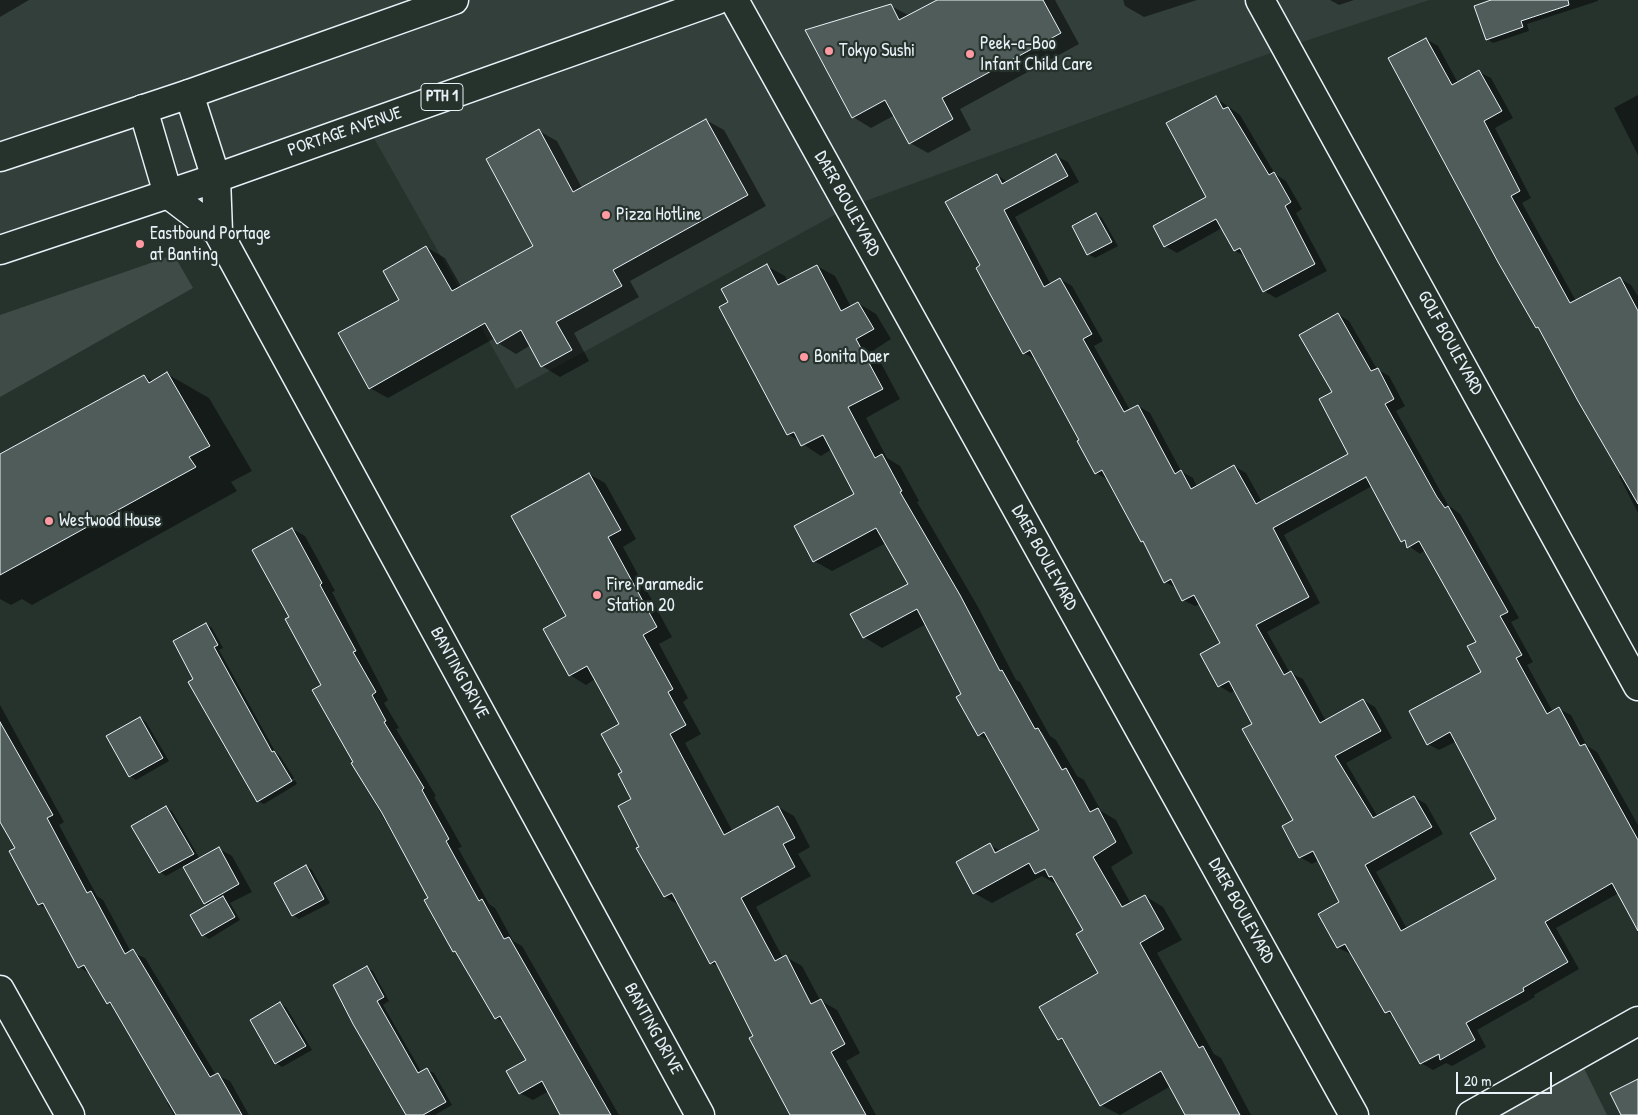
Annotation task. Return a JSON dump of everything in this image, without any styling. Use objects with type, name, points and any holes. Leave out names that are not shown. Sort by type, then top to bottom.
[{"type":"main road","points":[[0,157],[189,94],[454,0]]},
{"type":"main road","name":"PORTAGE AVENUE","points":[[0,250],[216,178],[717,0]]},
{"type":"main road","name":"DAER BOULEVARD","points":[[734,0],[1354,1115]]},
{"type":"main road","name":"GOLF BOULEVARD","points":[[1260,0],[1638,686]]},
{"type":"main road","name":"BANTING DRIVE","points":[[189,94],[216,178],[218,232]]},
{"type":"main road","points":[[143,109],[168,194]]},
{"type":"main road","name":"BANTING DRIVE","points":[[168,194],[218,232],[700,1115]]},
{"type":"main road","points":[[0,990],[70,1115]]},
{"type":"main road","points":[[1471,1115],[1638,1021]]},
{"type":"shaded area","points":[[0,0],[1429,0],[1287,47],[849,207],[516,389],[366,124],[0,250]]},
{"type":"shaded area","points":[[174,255],[193,288],[0,397],[0,315]]},
{"type":"shaded area","points":[[1577,1054],[1607,1115],[1471,1115]]},
{"type":"building","points":[[937,0],[1043,0],[1061,33],[942,98],[953,119],[909,144],[885,100],[852,118],[805,30],[891,4],[899,20]]},
{"type":"building","points":[[1491,0],[1568,0],[1569,5],[1521,21],[1523,27],[1486,40],[1474,6]]},
{"type":"building","points":[[1426,38],[1452,85],[1479,70],[1502,111],[1484,121],[1520,191],[1511,196],[1570,303],[1620,277],[1638,311],[1638,504],[1578,401],[1538,327],[1536,328],[1498,262],[1388,58]]},
{"type":"building","points":[[1216,96],[1223,109],[1228,107],[1269,175],[1274,172],[1291,202],[1285,206],[1315,264],[1263,292],[1240,248],[1234,251],[1216,219],[1164,247],[1153,226],[1206,197],[1166,123]]},
{"type":"building","points":[[706,119],[748,195],[613,270],[622,286],[556,322],[572,350],[541,367],[521,330],[497,344],[485,323],[369,389],[338,333],[399,300],[383,271],[426,246],[452,291],[533,246],[486,159],[539,129],[573,192]]},
{"type":"building","points":[[1056,154],[1068,176],[1004,210],[1044,287],[1060,278],[1092,334],[1083,339],[1124,412],[1138,405],[1175,474],[1181,470],[1191,489],[1234,465],[1256,504],[1348,454],[1319,399],[1332,392],[1299,335],[1338,313],[1371,371],[1378,368],[1394,399],[1385,404],[1437,497],[1445,508],[1448,506],[1508,612],[1500,616],[1522,655],[1516,658],[1547,714],[1559,707],[1580,746],[1585,744],[1638,840],[1638,931],[1612,883],[1545,922],[1568,962],[1523,988],[1524,991],[1466,1023],[1475,1040],[1440,1060],[1439,1054],[1420,1064],[1390,1011],[1385,1013],[1345,944],[1337,948],[1318,914],[1339,902],[1313,851],[1299,858],[1282,826],[1293,820],[1242,729],[1252,724],[1229,681],[1218,687],[1200,654],[1220,643],[1194,595],[1182,601],[1171,579],[1164,583],[1143,541],[1141,542],[1102,470],[1095,474],[1077,441],[1079,440],[1030,350],[1023,354],[976,268],[980,265],[945,202],[997,174],[1002,184]],"holes":[[[1366,477],[1401,542],[1405,540],[1407,548],[1419,541],[1476,642],[1467,646],[1481,672],[1409,711],[1427,745],[1450,732],[1496,819],[1470,833],[1496,879],[1401,931],[1365,865],[1432,827],[1414,796],[1373,818],[1335,756],[1381,731],[1363,699],[1320,723],[1291,671],[1284,675],[1256,625],[1309,597],[1273,528]]]},
{"type":"building","points":[[1096,213],[1112,242],[1087,255],[1072,226]]},
{"type":"building","points":[[767,264],[778,285],[817,265],[841,311],[858,302],[874,329],[856,339],[883,389],[848,407],[875,458],[882,454],[902,491],[900,492],[960,595],[1000,671],[1002,670],[1035,729],[1038,728],[1062,770],[1066,768],[1090,812],[1098,808],[1116,842],[1093,857],[1122,907],[1145,895],[1164,929],[1140,943],[1199,1048],[1203,1046],[1240,1115],[1185,1115],[1161,1071],[1100,1106],[1062,1038],[1058,1040],[1039,1007],[1098,973],[1076,934],[1083,930],[1052,876],[1049,877],[1045,869],[1035,874],[1029,863],[973,894],[956,862],[990,843],[995,853],[1039,830],[984,732],[978,736],[956,697],[961,694],[917,609],[863,638],[850,614],[908,584],[876,528],[813,562],[794,526],[854,494],[823,435],[801,446],[794,432],[787,435],[719,307],[728,302],[721,289]]},
{"type":"building","name":"Westwood House","points":[[167,372],[210,446],[189,457],[196,467],[0,575],[0,454],[144,375],[149,383]]},
{"type":"building","points":[[589,473],[621,530],[608,537],[657,627],[643,635],[673,689],[668,692],[686,725],[670,734],[724,835],[778,806],[795,838],[783,844],[795,867],[741,898],[775,961],[786,955],[811,1004],[821,999],[845,1044],[831,1052],[866,1115],[790,1115],[749,1038],[753,1036],[715,961],[710,964],[672,893],[664,897],[636,848],[639,847],[618,806],[631,799],[618,774],[622,772],[601,734],[619,724],[587,666],[569,676],[543,629],[566,616],[511,516]]},
{"type":"building","points":[[292,528],[356,651],[353,652],[376,692],[372,695],[386,721],[384,722],[424,788],[422,790],[449,839],[446,841],[479,901],[482,899],[504,939],[509,937],[611,1115],[560,1115],[542,1081],[519,1094],[506,1071],[526,1060],[500,1016],[495,1019],[455,951],[453,952],[424,900],[428,898],[312,690],[321,685],[285,619],[289,617],[252,550]]},
{"type":"building","points":[[206,623],[218,645],[214,647],[272,752],[274,751],[292,781],[257,802],[188,682],[193,679],[173,641]]},
{"type":"building","points":[[140,717],[163,758],[129,777],[106,736]]},
{"type":"building","points":[[0,722],[53,815],[47,818],[87,893],[91,891],[125,954],[133,949],[210,1077],[218,1073],[242,1115],[176,1115],[110,1002],[107,1004],[84,965],[78,968],[43,903],[38,905],[9,851],[15,848],[0,822]]},
{"type":"building","points":[[166,806],[194,854],[159,873],[131,826]]},
{"type":"building","points":[[219,847],[239,884],[204,904],[183,867]]},
{"type":"building","points":[[306,865],[324,899],[292,916],[274,883]]},
{"type":"building","points":[[223,896],[235,917],[202,936],[190,915]]},
{"type":"building","points":[[367,966],[384,997],[377,1001],[418,1073],[427,1068],[446,1102],[423,1115],[406,1115],[353,1024],[333,985]]},
{"type":"building","points":[[280,1002],[306,1046],[275,1064],[250,1020]]},
{"type":"building","points":[[1638,1079],[1638,1115],[1621,1115],[1610,1093]]},
{"type":"place","name":"Tokyo Sushi","points":[[829,51]]},
{"type":"place","name":"Peek-a-Boo Infant Child Care","points":[[970,54]]},
{"type":"place","name":"Pizza Hotline","points":[[606,215]]},
{"type":"place","name":"Eastbound Portage at Banting","points":[[140,244]]},
{"type":"place","name":"Bonita Daer","points":[[804,357]]},
{"type":"place","name":"Westwood House","points":[[49,521]]},
{"type":"place","name":"Fire Paramedic Station 20","points":[[597,595]]}]
